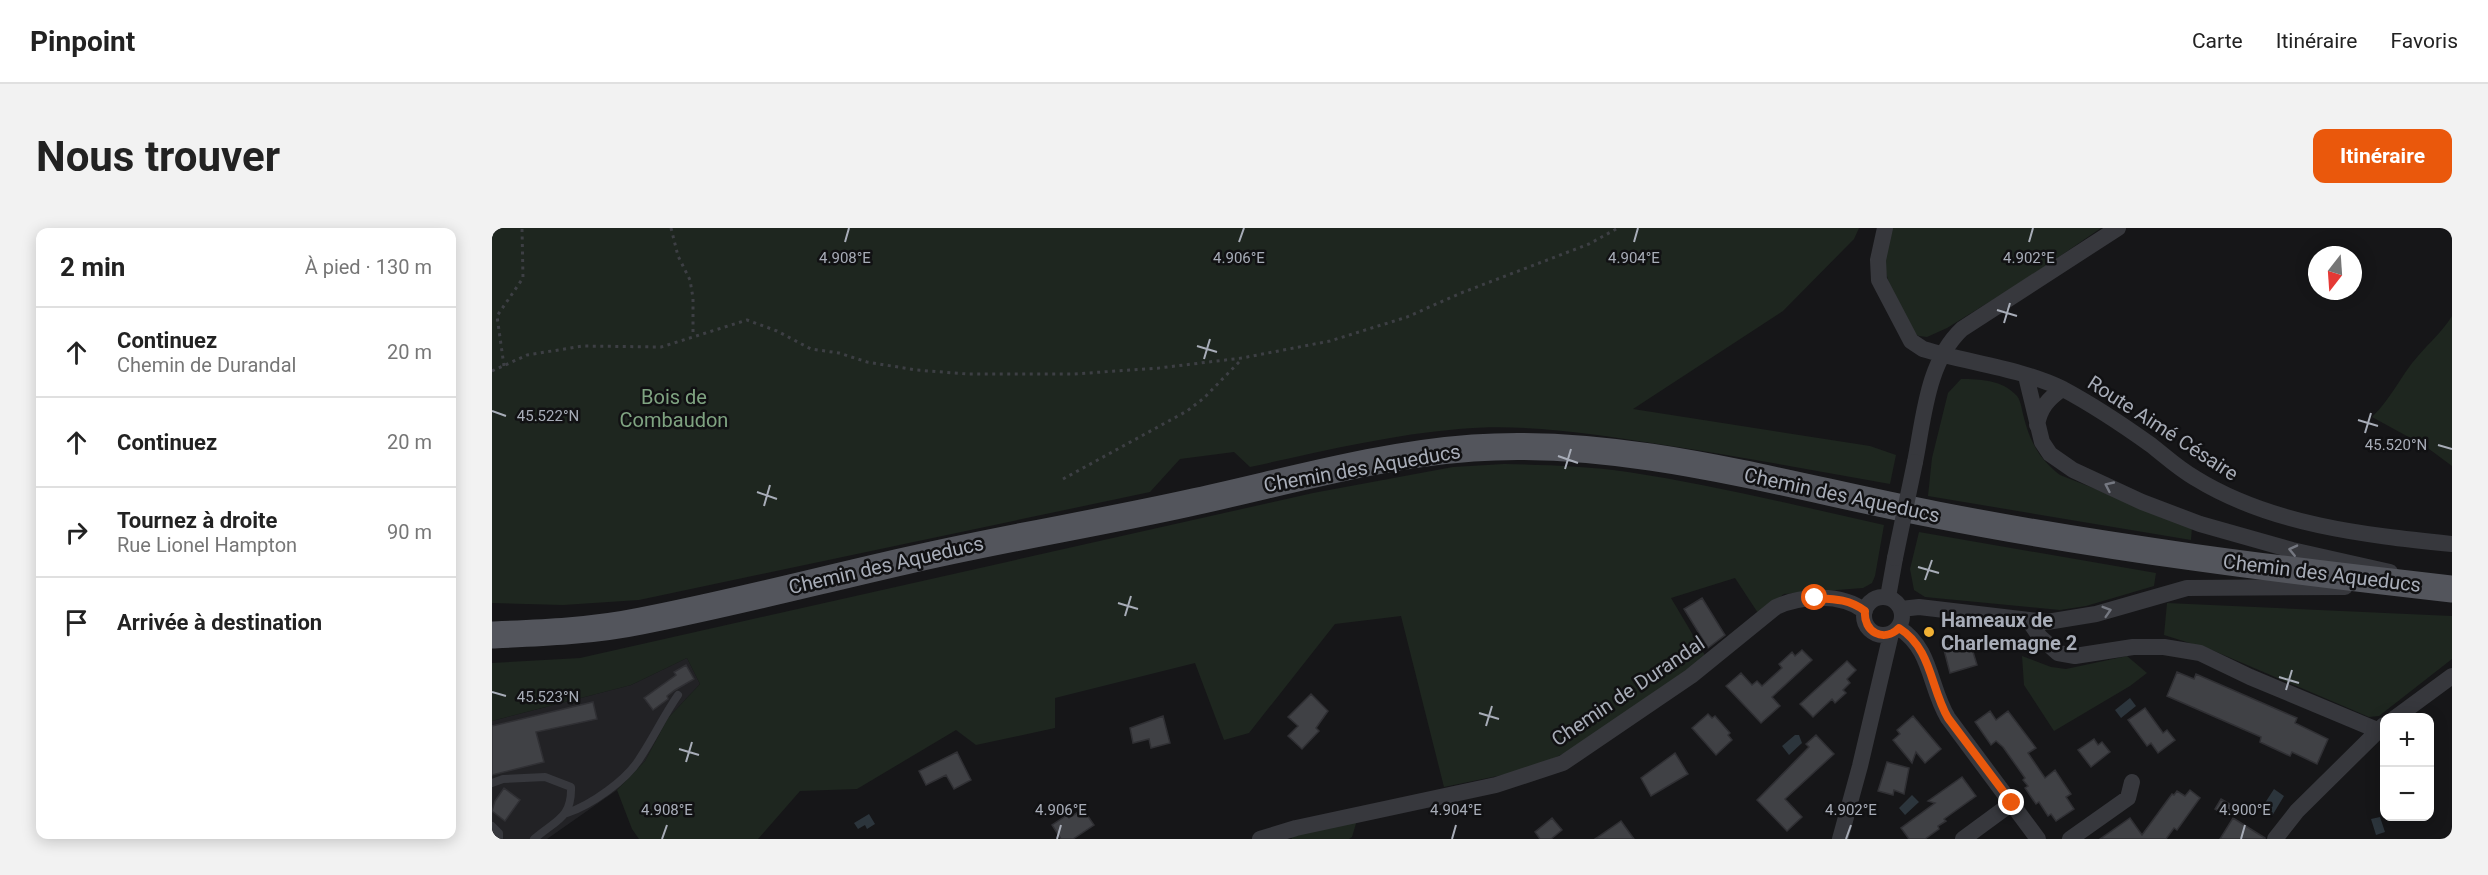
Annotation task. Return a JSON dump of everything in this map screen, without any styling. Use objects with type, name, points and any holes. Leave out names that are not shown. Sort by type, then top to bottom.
[{"type":"main road","name":"Chemin des Aqueducs","points":[[492,635],[541,633],[638,622],[991,541],[1189,503],[1328,471],[1425,454],[1504,447],[1589,449],[1978,522],[2213,560],[2452,589]]},
{"type":"street","name":"Route Aimé Césaire","points":[[1885,228],[1878,260],[1879,280],[1911,340],[1923,349],[2026,376],[2062,389],[2150,444],[2193,477],[2258,509],[2293,519],[2452,544]]},
{"type":"street","points":[[1888,597],[1929,393],[1941,355],[1962,329],[2118,228]]},
{"type":"street","points":[[2026,376],[2042,442],[2050,454],[2073,470],[2142,502],[2238,535],[2292,550],[2369,566],[2452,589]]},
{"type":"street","points":[[2037,426],[2039,414],[2044,405],[2062,389]]},
{"type":"street","points":[[1901,609],[1919,607],[2029,621],[2060,621],[2187,588],[2208,586],[2308,588],[2409,584]]},
{"type":"street","points":[[1840,839],[1895,631],[1903,615],[1901,609],[1888,597]]},
{"type":"street","points":[[1888,597],[1873,600],[1865,611],[1864,617],[1869,629],[1879,635],[1895,631],[1910,634],[1923,653],[1940,705],[1948,718],[2038,839]]},
{"type":"street","name":"Chemin de Durandal","points":[[1260,839],[1296,828],[1496,785],[1563,763],[1691,676],[1762,619],[1790,600],[1815,598],[1842,600],[1857,605],[1865,611]]},
{"type":"street","points":[[2029,621],[2040,637],[2058,653],[2075,656],[2133,647],[2164,647],[2200,652],[2250,677],[2380,727]]},
{"type":"street","points":[[2401,713],[2452,676]]},
{"type":"street","points":[[2275,839],[2297,811],[2380,728]]},
{"type":"street","points":[[2070,839],[2128,798],[2132,782]]},
{"type":"street","points":[[1963,839],[2012,803]]},
{"type":"lane","points":[[534,839],[567,813],[600,795],[640,760],[662,718],[678,695]]},
{"type":"lane","points":[[492,783],[503,779],[545,777],[571,787],[572,804],[567,813]]},
{"type":"lane","points":[[492,826],[499,833],[499,839]]},
{"type":"path","points":[[504,366],[497,316],[523,278],[522,228]]},
{"type":"path","points":[[671,228],[678,256],[690,280],[693,298],[693,336]]},
{"type":"path","points":[[492,371],[527,356],[583,346],[661,347],[747,320],[777,331],[811,349],[906,369],[967,374],[1074,374],[1159,368],[1242,358],[1330,341],[1407,317],[1461,293],[1589,244],[1618,228]]},
{"type":"path","points":[[1063,478],[1187,411],[1204,398],[1242,358]]},
{"type":"shaded area","points":[[687,658],[700,684],[668,718],[645,761],[617,790],[547,839],[492,839],[492,721],[631,685]]},
{"type":"shaded area","points":[[2130,698],[2136,706],[2121,718],[2115,710]]},
{"type":"shaded area","points":[[1795,735],[1799,735],[1802,743],[1789,755],[1782,746]]},
{"type":"shaded area","points":[[2274,789],[2284,796],[2272,816],[2261,809]]},
{"type":"shaded area","points":[[1912,795],[1919,802],[1905,815],[1899,808]]},
{"type":"shaded area","points":[[869,814],[875,824],[867,829],[865,825],[858,829],[854,823]]},
{"type":"shaded area","points":[[2380,817],[2385,832],[2376,835],[2371,819]]},
{"type":"green space","name":"Bois de Combaudon","points":[[492,228],[1859,228],[1854,239],[1783,311],[1633,409],[1870,446],[1896,455],[1890,484],[1658,444],[1534,428],[1459,429],[1406,435],[1250,467],[1234,452],[1180,459],[1150,492],[639,600],[563,605],[492,603]]},
{"type":"green space","points":[[1889,228],[2101,228],[2031,276],[1947,328],[1927,337],[1913,333],[1889,283],[1884,257]]},
{"type":"green space","points":[[2452,316],[2452,466],[2425,446],[2372,417],[2385,403],[2412,363]]},
{"type":"green space","points":[[1961,379],[1983,380],[1998,384],[2017,396],[2033,443],[2041,457],[2060,475],[2192,527],[2191,540],[1928,496],[1932,458],[1948,393]]},
{"type":"green space","points":[[1504,464],[1582,467],[1660,477],[1884,525],[1875,576],[1872,583],[1863,588],[1784,594],[1758,613],[1735,578],[1671,598],[1706,657],[1567,752],[1517,772],[1444,787],[1401,616],[1335,624],[1249,733],[1224,740],[1195,663],[1055,698],[1055,728],[976,745],[956,730],[857,789],[800,791],[758,839],[639,839],[632,829],[617,790],[645,761],[668,718],[700,684],[687,658],[631,685],[492,721],[492,663],[580,658],[1313,493],[1453,467]]},
{"type":"green space","points":[[1919,532],[2156,573],[2154,586],[2086,606],[2060,610],[1925,597],[1914,590],[1910,569]]},
{"type":"green space","points":[[2167,603],[2452,616],[2452,659],[2379,716],[2369,717],[2212,650],[2164,635]]},
{"type":"green space","points":[[2022,656],[2051,667],[2066,669],[2127,656],[2147,673],[2130,686],[2054,731],[2024,685]]},
{"type":"green space","points":[[1357,820],[1352,837],[1349,839],[1292,839],[1291,837]]},
{"type":"building","points":[[1702,598],[1725,635],[1708,648],[1684,609]]},
{"type":"building","points":[[1963,641],[1970,642],[1977,665],[1950,673],[1943,646]]},
{"type":"building","points":[[1802,650],[1812,660],[1772,697],[1780,706],[1761,723],[1726,686],[1741,673],[1752,685],[1757,681],[1762,686],[1782,668],[1779,664],[1792,652],[1795,656]]},
{"type":"building","points":[[1847,661],[1856,670],[1847,679],[1850,683],[1843,690],[1846,693],[1835,703],[1832,699],[1813,717],[1800,704]]},
{"type":"building","points":[[686,665],[694,679],[667,696],[668,699],[653,710],[644,698],[676,675],[674,672]]},
{"type":"building","points":[[2177,672],[2194,679],[2196,674],[2297,718],[2295,723],[2328,739],[2317,764],[2292,752],[2290,756],[2260,742],[2261,737],[2167,696]]},
{"type":"building","points":[[1311,694],[1328,711],[1316,728],[1319,731],[1302,749],[1288,736],[1298,726],[1288,717]]},
{"type":"building","points":[[593,702],[597,719],[536,732],[544,762],[492,775],[492,726]]},
{"type":"building","points":[[2145,708],[2163,733],[2167,730],[2175,740],[2158,753],[2151,743],[2147,746],[2128,720]]},
{"type":"building","points":[[1990,711],[1996,720],[2008,711],[2036,748],[2028,753],[2045,778],[2055,770],[2071,794],[2066,797],[2074,809],[2056,821],[2051,814],[2048,816],[2039,802],[2036,804],[2025,788],[2028,786],[2023,780],[2025,778],[2003,747],[1996,741],[1991,745],[1975,722]]},
{"type":"building","points":[[1708,714],[1712,718],[1715,716],[1730,733],[1728,735],[1732,740],[1716,755],[1692,728]]},
{"type":"building","points":[[1163,716],[1170,743],[1151,748],[1149,739],[1133,743],[1130,728]]},
{"type":"building","points":[[1913,716],[1941,749],[1925,763],[1916,752],[1912,763],[1893,740],[1900,734],[1897,730]]},
{"type":"building","points":[[1816,735],[1834,754],[1785,799],[1802,817],[1787,831],[1757,800],[1809,747],[1806,744]]},
{"type":"building","points":[[2094,739],[2098,745],[2102,742],[2110,752],[2091,767],[2078,750]]},
{"type":"building","points":[[957,752],[971,780],[954,789],[946,775],[926,785],[919,771]]},
{"type":"building","points":[[1675,753],[1688,774],[1651,796],[1641,778]]},
{"type":"building","points":[[1887,762],[1909,768],[1904,794],[1894,790],[1893,795],[1878,791]]},
{"type":"building","points":[[1962,777],[1976,796],[1944,819],[1946,821],[1938,826],[1939,829],[1925,839],[1909,839],[1901,828],[1935,803],[1928,801]]},
{"type":"building","points":[[504,788],[520,800],[505,821],[492,811],[495,801]]},
{"type":"building","points":[[2190,790],[2200,798],[2177,830],[2174,828],[2166,839],[2100,839],[2130,818],[2142,835],[2172,794],[2174,795],[2177,791],[2185,796]]},
{"type":"building","points":[[2221,799],[2233,806],[2226,816],[2215,809]]},
{"type":"building","points":[[1083,809],[1094,825],[1073,839],[1061,839],[1052,825],[1067,815],[1069,818]]},
{"type":"building","points":[[1552,818],[1562,830],[1551,839],[1540,839],[1535,832]]},
{"type":"building","points":[[2233,818],[2265,838],[2265,839],[2220,839]]},
{"type":"building","points":[[1621,821],[1634,839],[1595,839]]},
{"type":"place","name":"Hameaux de Charlemagne 2","points":[[1929,632]]},
{"type":"route","points":[[1815,598],[1842,600],[1857,605],[1865,611],[1865,623],[1873,633],[1885,636],[1899,628],[1910,634],[1928,662],[1940,705],[2012,803]]}]
